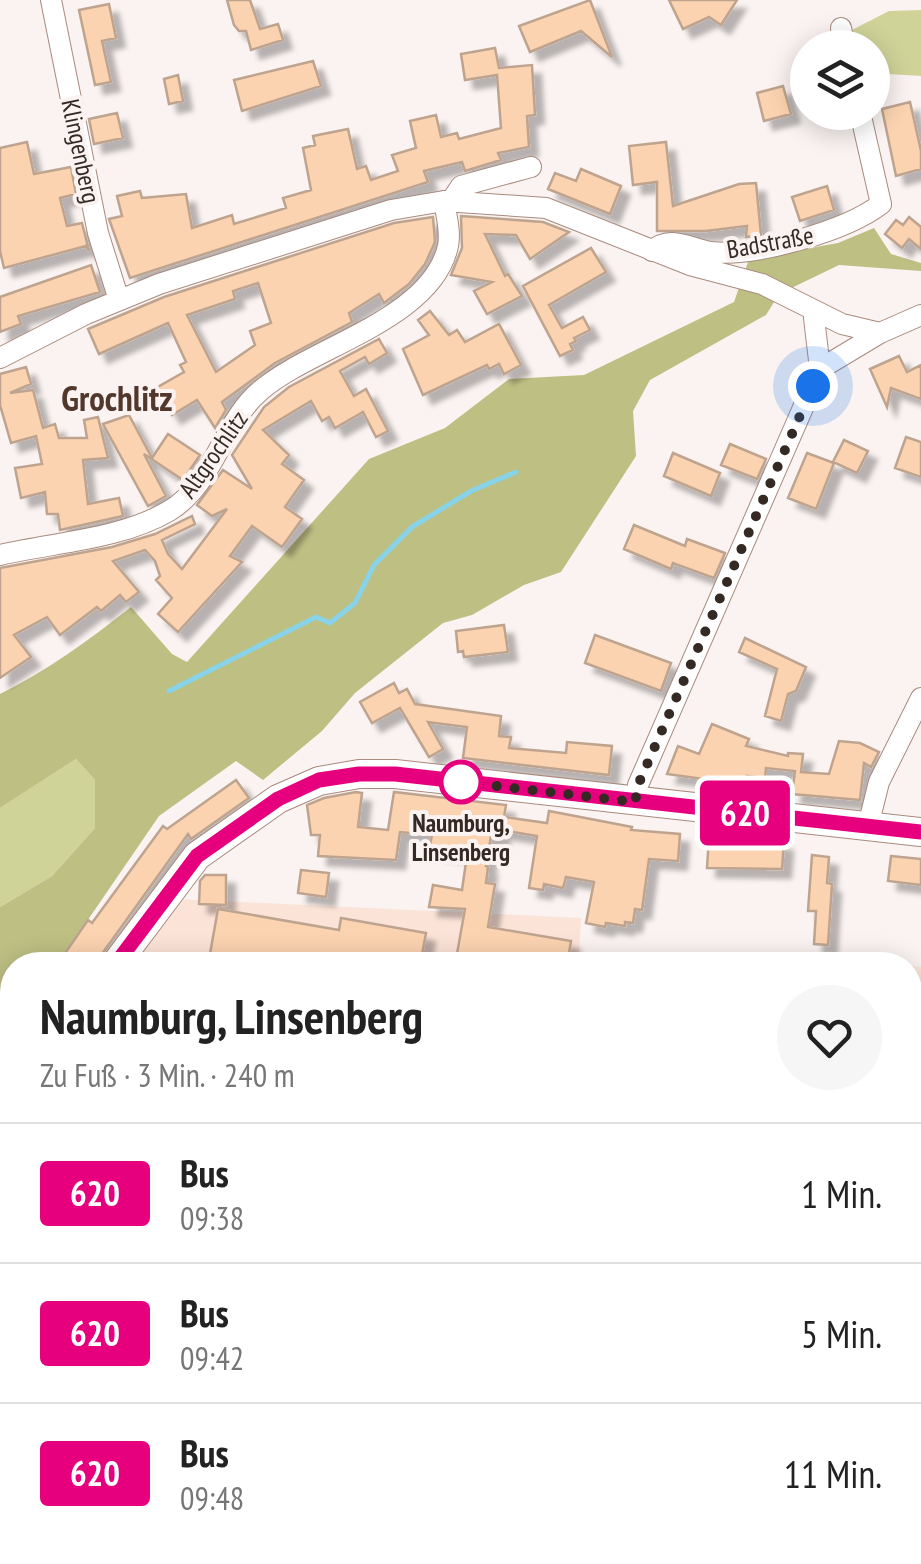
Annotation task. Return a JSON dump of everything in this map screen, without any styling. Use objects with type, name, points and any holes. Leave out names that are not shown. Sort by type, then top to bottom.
[{"type":"main road","points":[[125,952],[197,856],[278,799],[319,780],[395,774],[921,832]]},
{"type":"street","name":"Klingenberg","points":[[51,0],[98,233],[118,300]]},
{"type":"street","name":"Badstraße","points":[[0,358],[52,330],[159,284],[414,204],[447,200],[546,208],[652,250],[663,243],[678,243],[709,252],[740,252],[811,237],[844,227],[880,204],[864,130]]},
{"type":"street","name":"Badstraße","points":[[447,200],[462,186],[531,167]]},
{"type":"street","name":"Altgrochlitz","points":[[0,555],[136,526],[177,505],[208,468],[259,392],[395,312],[435,274],[448,242],[447,200]]},
{"type":"street","points":[[652,250],[690,265],[762,284],[842,324],[880,333]]},
{"type":"street","points":[[635,802],[638,785],[820,369],[814,324],[817,312]]},
{"type":"street","points":[[820,369],[880,333],[921,315]]},
{"type":"street","points":[[868,826],[874,792],[921,698]]},
{"type":"shaded area","points":[[177,899],[581,918],[579,952],[140,952]]},
{"type":"green space","points":[[921,10],[921,76],[890,74],[890,30],[852,30],[889,11]]},
{"type":"green space","points":[[874,228],[891,254],[921,263],[921,271],[839,265],[779,294],[766,315],[650,380],[633,411],[636,456],[561,572],[524,585],[472,615],[443,623],[355,693],[322,731],[263,780],[236,761],[159,816],[66,952],[0,952],[0,907],[52,876],[95,828],[95,780],[76,759],[0,808],[0,694],[68,654],[131,607],[172,654],[187,662],[369,459],[445,428],[509,379],[584,375],[734,302],[749,259],[838,243]]},
{"type":"green space","points":[[76,759],[95,780],[95,828],[52,876],[0,907],[0,808]]},
{"type":"building","points":[[227,0],[250,0],[260,29],[278,24],[283,40],[251,50],[246,31],[239,31],[234,25]]},
{"type":"building","points":[[590,0],[612,57],[581,31],[530,52],[519,26]]},
{"type":"building","points":[[669,0],[737,0],[721,25],[709,17],[683,29]]},
{"type":"building","points":[[109,4],[116,38],[102,41],[111,82],[95,85],[79,10]]},
{"type":"building","points":[[495,48],[499,68],[532,65],[535,115],[527,116],[529,147],[498,153],[501,160],[465,171],[462,162],[424,171],[428,182],[130,278],[109,219],[122,216],[117,196],[140,191],[142,198],[186,194],[192,228],[232,215],[234,224],[286,208],[283,198],[311,190],[303,148],[315,145],[313,136],[348,129],[357,169],[366,166],[371,180],[398,171],[392,155],[416,148],[410,121],[436,115],[441,137],[457,133],[459,139],[501,128],[497,75],[465,80],[461,54]]},
{"type":"building","points":[[313,61],[321,86],[242,111],[234,80]]},
{"type":"building","points":[[178,75],[183,101],[169,104],[164,79]]},
{"type":"building","points":[[783,86],[790,114],[764,121],[757,93]]},
{"type":"building","points":[[910,102],[921,169],[896,176],[886,130],[890,130],[890,107]]},
{"type":"building","points":[[117,113],[123,138],[94,144],[89,119]]},
{"type":"building","points":[[27,142],[34,174],[71,167],[76,194],[60,198],[67,226],[82,223],[89,251],[86,246],[4,268],[0,251],[0,148]]},
{"type":"building","points":[[666,142],[673,206],[739,184],[756,183],[761,235],[746,237],[747,226],[657,231],[657,182],[633,185],[629,146]]},
{"type":"building","points":[[581,169],[621,186],[610,214],[548,189],[555,173],[576,181]]},
{"type":"building","points":[[827,186],[834,210],[800,221],[792,197]]},
{"type":"building","points":[[461,216],[543,222],[569,232],[530,259],[516,235],[485,234],[505,276],[508,274],[522,296],[487,314],[474,291],[492,282],[451,275],[462,248]]},
{"type":"building","points":[[433,217],[435,242],[425,264],[409,284],[384,303],[379,294],[349,313],[352,322],[275,363],[222,402],[226,410],[215,428],[197,400],[172,415],[156,388],[184,372],[180,365],[186,362],[168,323],[99,354],[88,329],[164,297],[394,223]],"holes":[[[258,283],[271,323],[250,331],[255,345],[216,372],[187,315],[235,299],[233,291]]]},
{"type":"building","points":[[909,217],[921,227],[921,249],[909,239],[902,248],[885,234],[896,220],[903,225]]},
{"type":"building","points":[[591,248],[606,272],[549,305],[562,328],[583,317],[590,330],[574,338],[576,341],[570,344],[573,350],[560,356],[523,286]]},
{"type":"building","points":[[91,265],[100,292],[18,316],[21,324],[0,332],[0,297]]},
{"type":"building","points":[[430,311],[449,335],[457,330],[465,342],[499,324],[521,365],[504,374],[499,364],[489,369],[487,365],[423,395],[403,349],[429,335],[418,320]]},
{"type":"building","points":[[379,339],[387,353],[369,364],[365,357],[340,371],[354,396],[366,389],[388,431],[376,437],[363,412],[335,428],[329,417],[322,421],[311,401],[263,430],[289,455],[282,464],[304,480],[285,507],[302,519],[282,547],[252,526],[230,556],[242,562],[178,632],[158,614],[172,598],[156,580],[160,576],[155,561],[145,550],[113,561],[139,592],[126,602],[120,595],[101,611],[97,607],[60,635],[47,617],[14,635],[31,657],[0,678],[0,568],[112,547],[155,534],[192,516],[195,524],[162,540],[168,554],[182,569],[227,509],[212,516],[197,505],[223,470],[252,489],[232,455],[264,407],[289,387]]},
{"type":"building","points":[[899,356],[907,372],[921,365],[921,399],[891,388],[887,407],[870,369]]},
{"type":"building","points":[[26,367],[31,384],[10,393],[33,390],[43,428],[55,424],[59,438],[87,438],[84,420],[98,417],[108,458],[83,460],[88,504],[119,498],[123,516],[60,530],[58,514],[47,514],[45,492],[21,498],[15,468],[42,464],[36,436],[11,443],[0,405],[0,374]]},
{"type":"building","points":[[129,415],[152,458],[168,434],[200,455],[183,480],[144,454],[166,496],[148,506],[103,424]]},
{"type":"building","points":[[906,437],[921,442],[921,477],[895,468]]},
{"type":"building","points":[[844,440],[868,451],[857,473],[833,462]]},
{"type":"building","points":[[730,444],[766,459],[757,479],[721,465]]},
{"type":"building","points":[[673,453],[720,473],[711,496],[664,476]]},
{"type":"building","points":[[807,453],[834,463],[816,509],[788,498]]},
{"type":"building","points":[[634,525],[685,546],[687,539],[725,553],[714,578],[673,563],[671,569],[624,549]]},
{"type":"building","points":[[504,625],[508,652],[464,657],[463,651],[458,652],[456,631]]},
{"type":"building","points":[[595,635],[671,663],[661,691],[585,663]]},
{"type":"building","points":[[745,638],[806,667],[796,691],[788,694],[781,721],[765,716],[777,669],[739,652]]},
{"type":"building","points":[[394,683],[399,693],[407,689],[415,704],[501,716],[499,736],[511,737],[509,748],[566,753],[567,742],[612,746],[609,775],[463,758],[467,727],[428,722],[443,749],[429,757],[400,708],[372,723],[360,702]]},
{"type":"building","points":[[712,724],[749,739],[746,746],[788,756],[803,754],[801,772],[829,774],[839,741],[860,743],[879,752],[871,767],[864,763],[860,800],[792,794],[795,771],[766,768],[765,778],[747,776],[746,789],[710,786],[711,780],[667,774],[678,746],[699,754]]},
{"type":"building","points":[[236,780],[249,798],[191,839],[188,834],[103,952],[66,952],[163,826],[167,829]]},
{"type":"building","points":[[394,792],[506,805],[504,817],[547,823],[549,811],[632,827],[631,830],[680,834],[678,861],[649,859],[642,910],[635,909],[633,923],[606,923],[605,927],[586,923],[594,882],[566,877],[563,888],[544,884],[543,890],[529,888],[537,836],[501,830],[500,838],[491,836],[486,866],[486,883],[495,884],[488,927],[571,941],[569,952],[457,952],[465,909],[429,907],[433,885],[462,890],[467,855],[429,850],[432,835],[400,832],[396,860],[318,856],[320,835],[311,835],[307,805],[324,798],[362,793],[358,827],[388,830]]},
{"type":"building","points":[[709,837],[784,842],[782,869],[707,868]]},
{"type":"building","points":[[812,855],[829,857],[827,883],[832,884],[828,945],[814,944],[816,911],[808,911]]},
{"type":"building","points":[[891,856],[921,859],[921,885],[888,881]]},
{"type":"building","points":[[301,870],[329,873],[326,897],[298,893]]},
{"type":"building","points":[[205,875],[226,875],[226,905],[199,904],[200,881]]},
{"type":"building","points":[[218,909],[339,930],[341,918],[426,933],[422,952],[210,952]]},
{"type":"waterway","points":[[169,691],[316,617],[330,623],[355,603],[374,565],[412,527],[471,491],[516,472]]},
{"type":"bus line","name":"620","points":[[124,952],[197,856],[278,799],[319,780],[395,774],[921,832]]},
{"type":"place","name":"Naumburg, Linsenberg","points":[[461,782]]},
{"type":"district","name":"Grochlitz","points":[[117,398]]},
{"type":"route","points":[[461,782],[635,802],[638,785],[813,386]]}]
